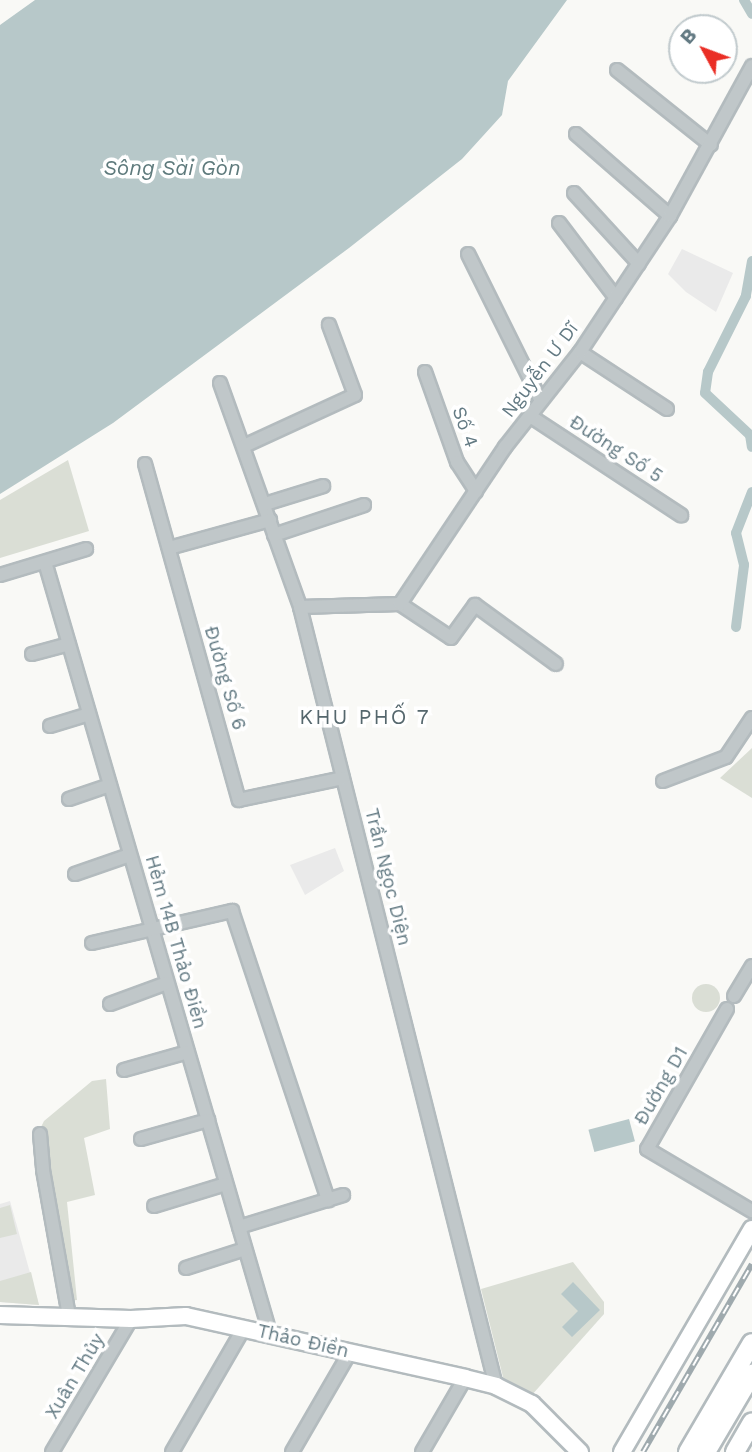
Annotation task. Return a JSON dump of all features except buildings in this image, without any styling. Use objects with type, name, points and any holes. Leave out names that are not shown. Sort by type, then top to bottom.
[{"type":"highway","points":[[688,1452],[752,1343]]},
{"type":"highway","points":[[706,1452],[752,1374]]},
{"type":"highway","points":[[735,1452],[752,1423]]},
{"type":"main road","points":[[622,1452],[752,1229]]},
{"type":"main road","name":"Thảo Điền","points":[[0,1315],[69,1315],[131,1319],[186,1315],[466,1378],[496,1386],[532,1404],[580,1452]]},
{"type":"street","name":"Nguyễn Ư Dĩ","points":[[400,604],[476,491],[580,352],[639,264],[711,145],[752,66]]},
{"type":"street","points":[[617,70],[711,145]]},
{"type":"street","points":[[576,134],[670,216]]},
{"type":"street","points":[[574,193],[639,264]]},
{"type":"street","points":[[559,223],[616,299]]},
{"type":"street","points":[[468,254],[541,401]]},
{"type":"street","points":[[244,446],[355,395],[329,325]]},
{"type":"street","points":[[580,352],[667,409]]},
{"type":"street","name":"Số 4","points":[[425,372],[457,463],[476,491]]},
{"type":"street","name":"Trần Ngọc Diện","points":[[220,383],[300,607],[496,1386]]},
{"type":"street","name":"Đường Số 5","points":[[530,416],[681,515]]},
{"type":"street","name":"Đường Số 6","points":[[145,464],[239,800],[343,778]]},
{"type":"street","points":[[265,504],[323,486]]},
{"type":"street","points":[[274,535],[364,505]]},
{"type":"street","points":[[169,548],[270,520]]},
{"type":"street","points":[[0,575],[86,550]]},
{"type":"street","name":"Hẻm 14B Thảo Điền","points":[[45,562],[270,1333]]},
{"type":"street","points":[[300,607],[400,604],[451,638],[475,605],[556,664]]},
{"type":"street","points":[[32,654],[69,644]]},
{"type":"street","points":[[50,726],[89,714]]},
{"type":"street","points":[[663,781],[726,757],[752,718]]},
{"type":"street","points":[[69,799],[110,785]]},
{"type":"street","points":[[75,874],[130,855]]},
{"type":"street","points":[[92,943],[233,911],[328,1200]]},
{"type":"street","points":[[734,996],[752,966]]},
{"type":"street","points":[[110,1004],[167,983]]},
{"type":"street","name":"Đường D1","points":[[727,1009],[647,1149],[752,1211]]},
{"type":"street","points":[[124,1070],[188,1052]]},
{"type":"street","points":[[141,1139],[208,1120]]},
{"type":"street","points":[[40,1134],[43,1170],[69,1315]]},
{"type":"street","points":[[154,1206],[226,1184]]},
{"type":"street","points":[[239,1227],[343,1195]]},
{"type":"street","points":[[186,1268],[245,1249]]},
{"type":"street","name":"Xuân Thủy","points":[[52,1452],[131,1319]]},
{"type":"street","points":[[173,1452],[244,1328]]},
{"type":"street","points":[[292,1452],[350,1352]]},
{"type":"street","points":[[422,1452],[466,1378]]},
{"type":"shaded area","points":[[682,249],[733,273],[716,312],[686,292],[668,274]]},
{"type":"shaded area","points":[[68,460],[89,531],[0,558],[0,500]]},
{"type":"shaded area","points":[[752,748],[752,798],[720,778]]},
{"type":"shaded area","points":[[335,848],[344,871],[305,895],[290,865]]},
{"type":"shaded area","points":[[706,984],[716,988],[720,998],[716,1008],[706,1012],[696,1008],[692,998],[696,988]]},
{"type":"shaded area","points":[[106,1079],[110,1129],[84,1138],[95,1195],[67,1202],[77,1300],[68,1301],[37,1135],[44,1121],[92,1081]]},
{"type":"shaded area","points":[[10,1201],[39,1305],[0,1302],[0,1204]]},
{"type":"shaded area","points":[[10,1205],[17,1234],[0,1238],[0,1208]]},
{"type":"shaded area","points":[[573,1262],[604,1302],[604,1314],[531,1396],[504,1381],[481,1289]]},
{"type":"shaded area","points":[[31,1272],[39,1305],[0,1302],[0,1281]]},
{"type":"water","name":"Sông Sài Gòn","points":[[35,0],[567,0],[508,81],[502,115],[462,159],[349,248],[113,423],[0,494],[0,25]]},
{"type":"water","points":[[629,1119],[635,1141],[594,1152],[588,1130]]},
{"type":"water","points":[[573,1282],[600,1310],[572,1337],[562,1327],[578,1311],[561,1294]]},
{"type":"waterway","points":[[744,0],[752,14]]},
{"type":"waterway","points":[[752,261],[746,296],[708,372],[705,393],[750,435],[752,447]]},
{"type":"waterway","points":[[736,627],[744,565],[736,533],[752,492]]},
{"type":"railway","points":[[643,1452],[752,1264]]},
{"type":"district","name":"KHU PHỐ 7","points":[[365,717]]}]
